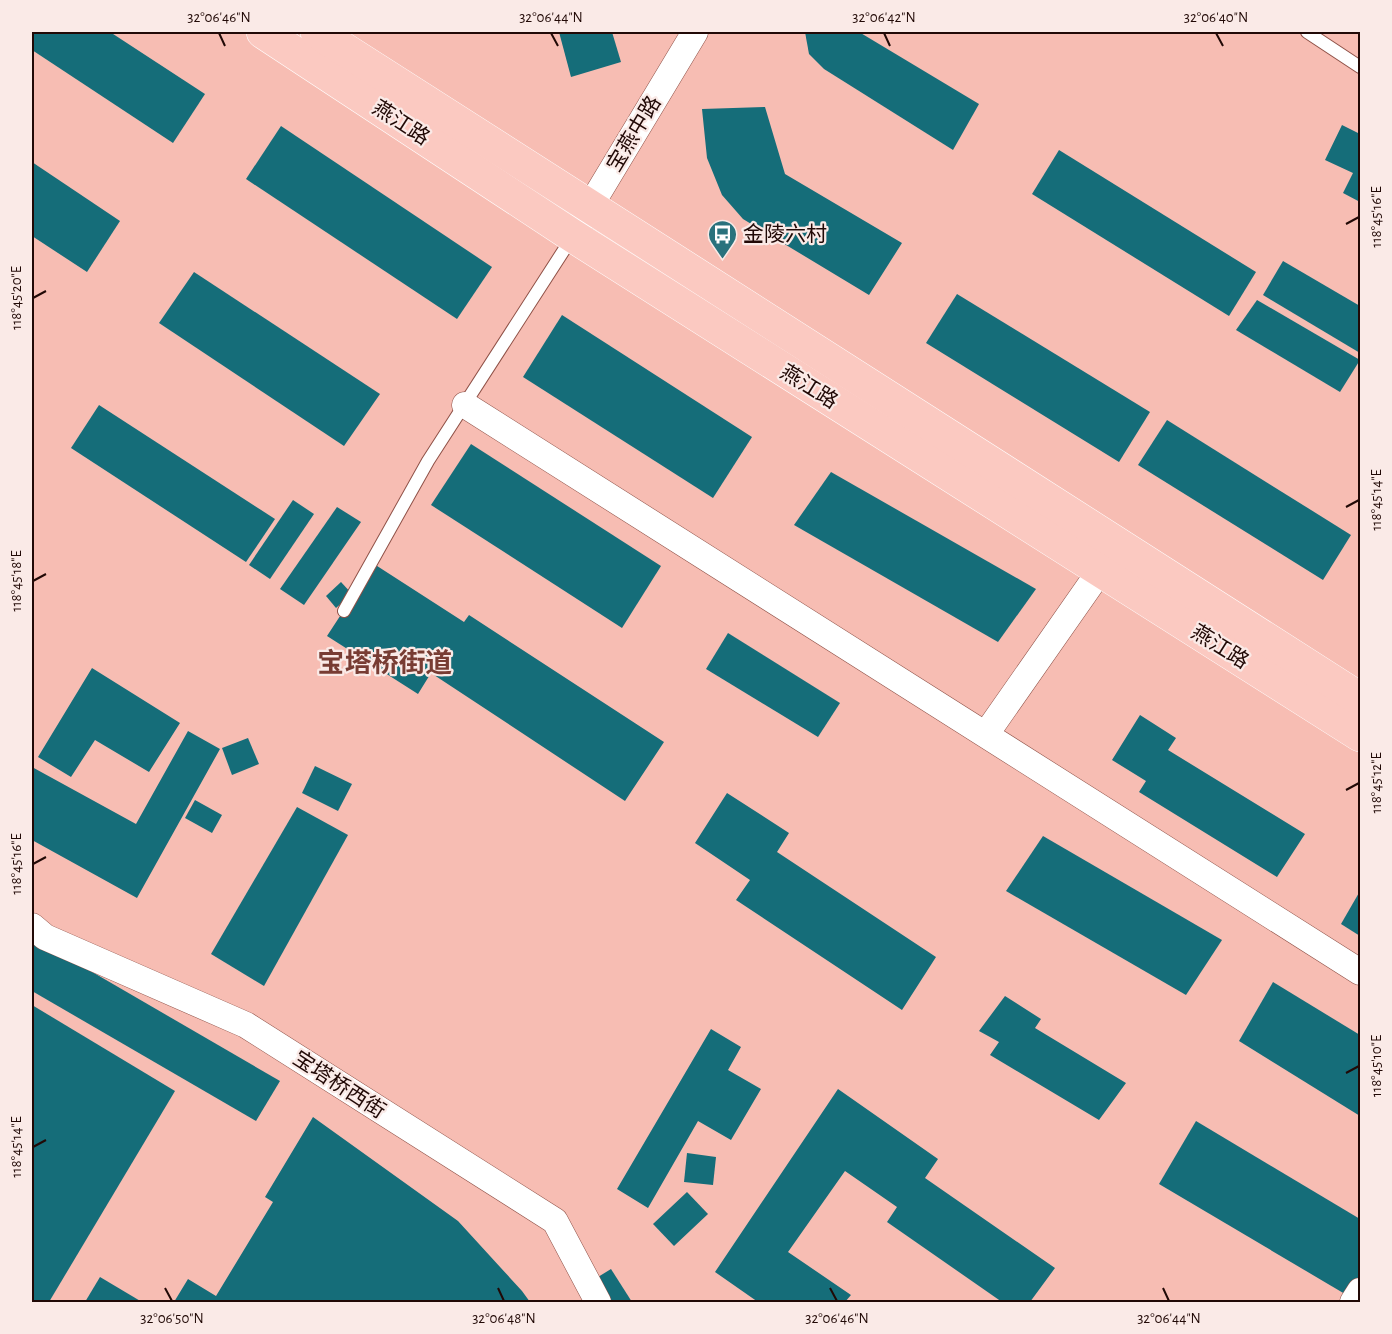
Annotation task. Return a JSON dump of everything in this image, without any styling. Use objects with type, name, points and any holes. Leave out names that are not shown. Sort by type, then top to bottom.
[{"type":"main road","name":"燕江路","points":[[263,32],[573,236],[1360,735]]},
{"type":"main road","points":[[317,32],[1360,699]]},
{"type":"street","name":"宝燕中路","points":[[573,236],[695,32]]},
{"type":"street","points":[[465,405],[1360,972]]},
{"type":"street","points":[[986,734],[1100,571]]},
{"type":"street","name":"宝塔桥西街","points":[[32,926],[45,937],[246,1025],[555,1221],[598,1302]]},
{"type":"street","points":[[1353,1302],[1360,1291]]},
{"type":"lane","points":[[1307,32],[1360,67]]},
{"type":"lane","points":[[344,611],[428,461],[573,236]]},
{"type":"building","points":[[32,32],[110,32],[205,94],[173,143],[32,50]]},
{"type":"building","points":[[559,32],[612,32],[621,62],[571,77]]},
{"type":"building","points":[[805,32],[859,32],[979,104],[953,150],[824,69],[809,54]]},
{"type":"building","points":[[765,107],[785,174],[902,243],[869,295],[743,219],[722,195],[707,158],[702,109]]},
{"type":"building","points":[[1342,125],[1360,134],[1360,202],[1343,193],[1353,173],[1325,160]]},
{"type":"building","points":[[281,126],[492,267],[457,319],[246,179]]},
{"type":"building","points":[[1059,150],[1256,272],[1229,316],[1032,194]]},
{"type":"building","points":[[32,162],[120,221],[87,272],[32,236]]},
{"type":"building","points":[[1283,261],[1360,306],[1360,353],[1263,295]]},
{"type":"building","points":[[194,272],[380,394],[344,446],[159,323]]},
{"type":"building","points":[[957,294],[1150,412],[1119,462],[926,343]]},
{"type":"building","points":[[1257,300],[1360,360],[1340,392],[1236,330]]},
{"type":"building","points":[[562,315],[752,437],[713,498],[523,377]]},
{"type":"building","points":[[99,405],[275,519],[246,562],[71,448]]},
{"type":"building","points":[[1167,420],[1351,535],[1323,580],[1138,465]]},
{"type":"building","points":[[471,444],[661,566],[622,628],[431,505]]},
{"type":"building","points":[[831,472],[1036,589],[998,642],[794,525]]},
{"type":"building","points":[[293,500],[314,514],[270,579],[249,565]]},
{"type":"building","points":[[337,507],[361,522],[304,605],[280,589]]},
{"type":"building","points":[[374,564],[464,622],[469,615],[664,742],[625,801],[431,673],[418,694],[327,636]]},
{"type":"building","points":[[341,582],[352,594],[336,608],[326,596]]},
{"type":"building","points":[[728,633],[840,703],[818,737],[706,669]]},
{"type":"building","points":[[92,668],[180,723],[149,772],[95,740],[71,777],[38,757]]},
{"type":"building","points":[[1140,715],[1176,738],[1168,750],[1305,834],[1277,877],[1139,792],[1146,781],[1112,760]]},
{"type":"building","points":[[188,731],[220,749],[137,898],[32,840],[32,767],[136,824]]},
{"type":"building","points":[[248,738],[259,764],[232,775],[222,748]]},
{"type":"building","points":[[315,766],[352,784],[338,811],[302,793]]},
{"type":"building","points":[[727,793],[789,833],[777,852],[936,957],[902,1010],[736,900],[750,880],[695,843]]},
{"type":"building","points":[[195,800],[222,815],[212,833],[185,818]]},
{"type":"building","points":[[297,807],[348,835],[264,986],[211,954]]},
{"type":"building","points":[[1043,836],[1222,940],[1186,995],[1006,891]]},
{"type":"building","points":[[1360,891],[1360,936],[1341,924]]},
{"type":"building","points":[[32,937],[280,1081],[256,1121],[32,991]]},
{"type":"building","points":[[1273,982],[1360,1035],[1360,1116],[1239,1041]]},
{"type":"building","points":[[1005,996],[1041,1019],[1035,1028],[1126,1083],[1099,1120],[990,1055],[999,1042],[979,1031]]},
{"type":"building","points":[[32,1005],[175,1091],[49,1302],[32,1302]]},
{"type":"building","points":[[711,1029],[741,1047],[728,1070],[761,1089],[731,1140],[698,1121],[648,1208],[617,1189]]},
{"type":"building","points":[[838,1089],[938,1159],[925,1178],[1055,1268],[1030,1302],[1002,1302],[887,1222],[897,1207],[845,1171],[788,1252],[851,1295],[845,1302],[758,1302],[715,1272]]},
{"type":"building","points":[[313,1117],[458,1221],[530,1302],[174,1302],[188,1279],[216,1296],[273,1202],[265,1197]]},
{"type":"building","points":[[1196,1121],[1360,1219],[1360,1280],[1350,1297],[1159,1184]]},
{"type":"building","points":[[687,1153],[716,1157],[713,1185],[684,1182]]},
{"type":"building","points":[[687,1192],[708,1214],[674,1246],[653,1224]]},
{"type":"building","points":[[611,1269],[632,1302],[596,1302],[585,1285]]},
{"type":"building","points":[[100,1277],[142,1302],[85,1302]]},
{"type":"place","name":"金陵六村","points":[[722,260]]},
{"type":"district","name":"宝塔桥街道","points":[[385,663]]}]
